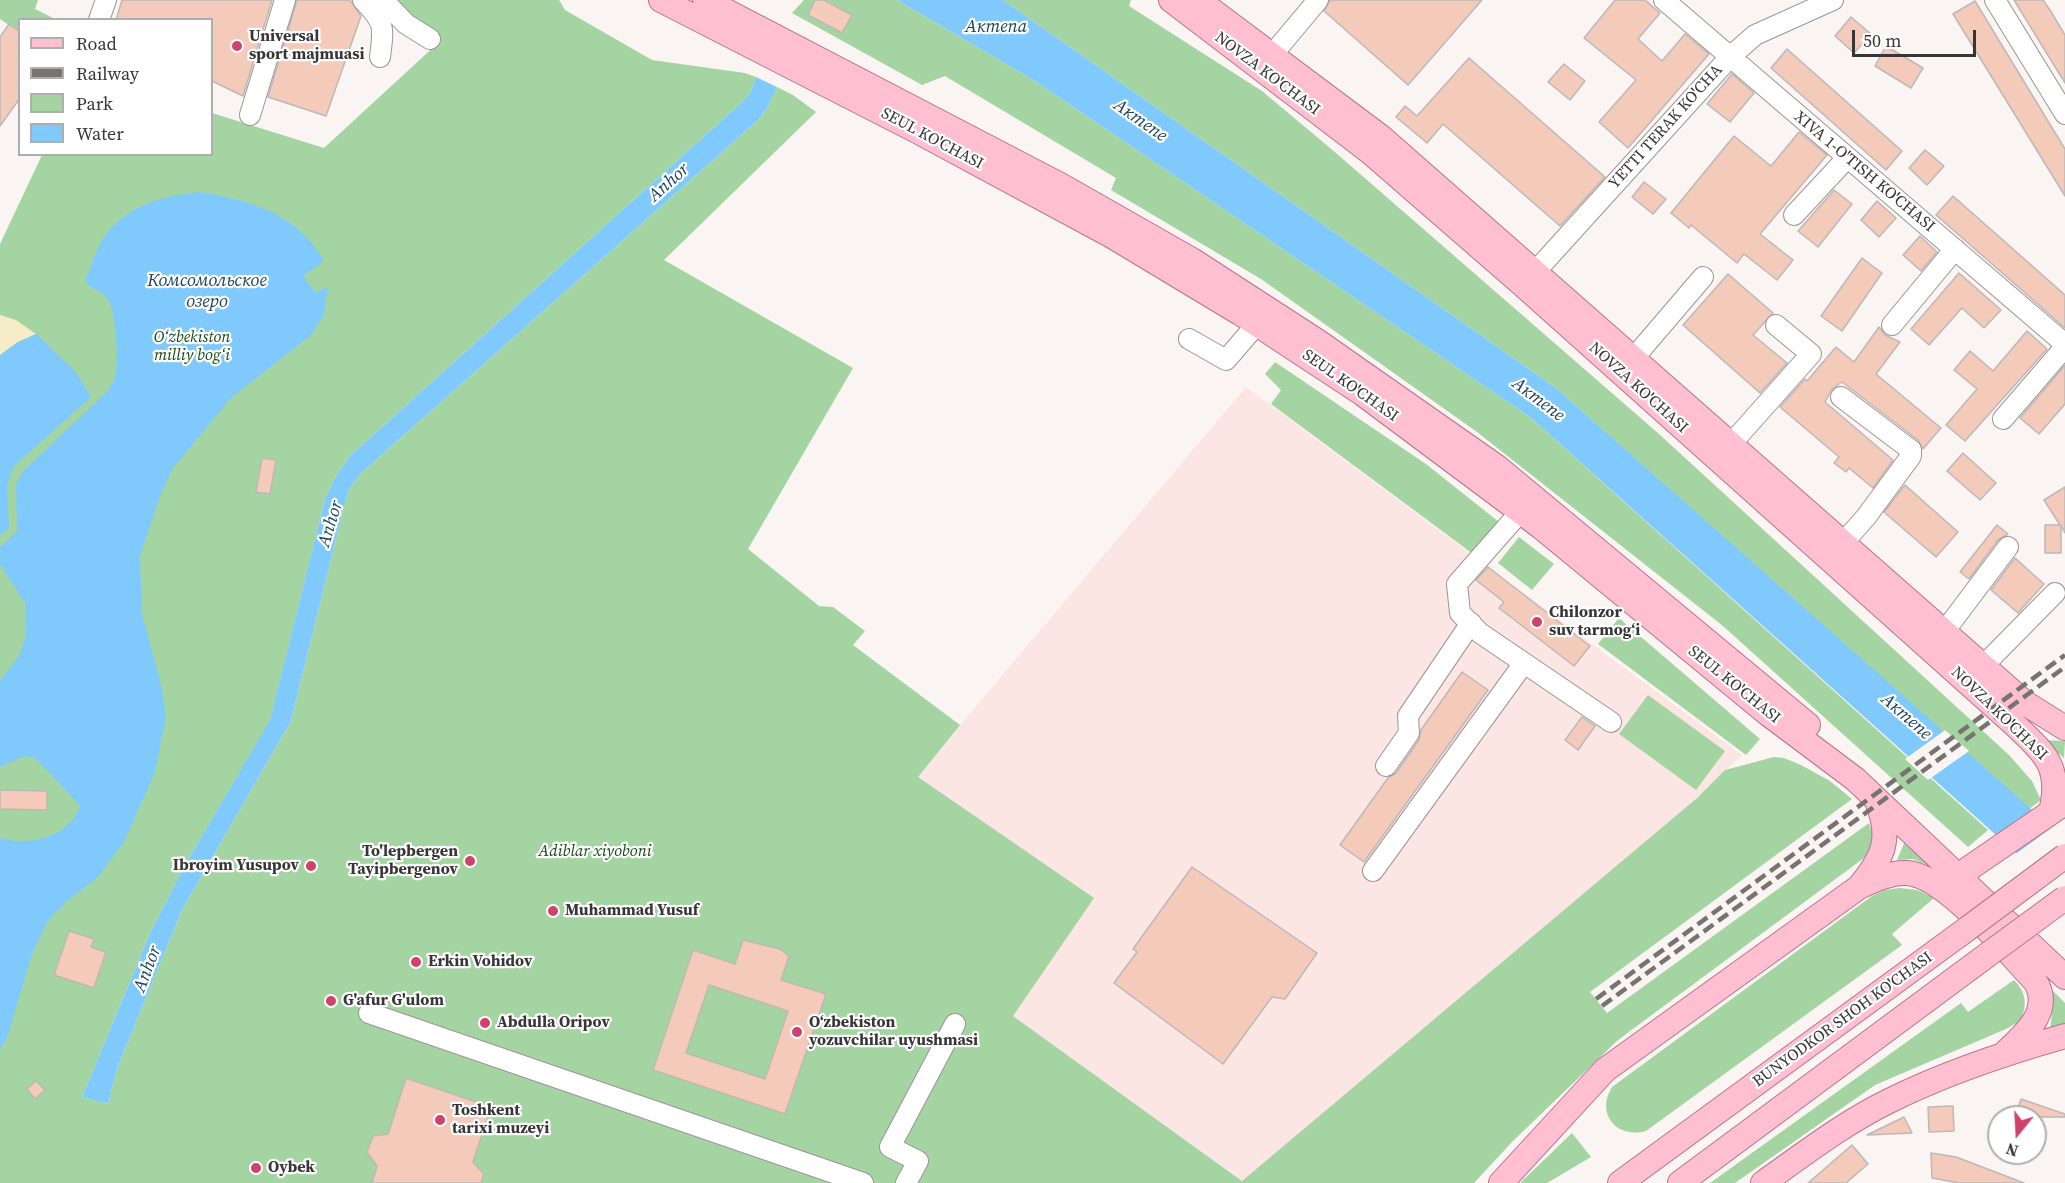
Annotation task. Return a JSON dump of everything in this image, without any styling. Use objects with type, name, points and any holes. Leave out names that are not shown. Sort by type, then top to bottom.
[{"type":"main road","name":"SEUL KO'CHASI","points":[[661,0],[766,43],[1128,222],[1219,277],[1378,382],[1488,461],[1554,512],[1872,779],[2065,977]]},
{"type":"main road","name":"SEUL KO'CHASI","points":[[705,0],[766,43]]},
{"type":"main road","name":"NOVZA KO'CHASI","points":[[1171,0],[1370,152],[1632,360],[1983,666],[2019,714],[2053,769],[2058,808]]},
{"type":"main road","name":"NOVZA KO'CHASI","points":[[1198,0],[1381,137],[1529,278],[2019,714],[2065,728]]},
{"type":"main road","name":"SEUL KO'CHASI","points":[[792,56],[1056,205],[1257,324],[1363,394],[1521,511],[1876,798],[1966,876]]},
{"type":"main road","points":[[2019,714],[2048,712],[2065,715]]},
{"type":"main road","points":[[2019,714],[2047,735],[2065,737]]},
{"type":"main road","points":[[1966,876],[1989,855],[2058,808],[2065,774]]},
{"type":"main road","points":[[1859,887],[1875,866],[1884,844],[1885,822],[1876,798]]},
{"type":"main road","name":"BUNYODKOR SHOH KO'CHASI","points":[[1620,1183],[2065,856]]},
{"type":"main road","points":[[1501,1183],[1605,1070],[1859,887],[1900,873],[1912,873],[1930,880],[1951,895],[2036,981],[2041,998],[2039,1014],[2006,1052]]},
{"type":"main road","name":"BUNYODKOR SHOH KO'CHASI","points":[[1680,1183],[2065,898]]},
{"type":"main road","points":[[1763,1183],[1828,1137],[1889,1101],[2006,1052],[2062,1038]]},
{"type":"main road","points":[[1601,1183],[1656,1156]]},
{"type":"street","points":[[100,18],[106,0]]},
{"type":"street","points":[[250,116],[285,0]]},
{"type":"street","points":[[363,0],[380,18],[384,28],[380,57]]},
{"type":"street","points":[[383,0],[406,24],[430,39]]},
{"type":"street","points":[[1272,55],[1318,0]]},
{"type":"street","name":"XIVA 1-O'TISH KO'CHASI","points":[[1664,0],[2065,345]]},
{"type":"street","name":"YETTI TERAK KO'CHA","points":[[1529,278],[1730,57],[1755,35],[1833,0]]},
{"type":"street","points":[[1995,0],[2065,114]]},
{"type":"street","points":[[1794,215],[1847,158]]},
{"type":"street","points":[[1892,325],[1955,249]]},
{"type":"street","points":[[1632,360],[1703,277]]},
{"type":"street","points":[[1190,339],[1226,360],[1257,324]]},
{"type":"street","points":[[1731,444],[1811,354],[1776,325]]},
{"type":"street","points":[[2003,419],[2065,345]]},
{"type":"street","points":[[1841,398],[1911,450],[1911,456],[1866,517],[1843,543]]},
{"type":"street","points":[[1521,511],[1457,584],[1460,613],[1480,633],[1611,722]]},
{"type":"street","points":[[1944,632],[2008,547]]},
{"type":"street","points":[[1983,666],[2055,593]]},
{"type":"street","points":[[1386,766],[1409,733],[1408,716],[1471,623]]},
{"type":"street","points":[[1373,871],[1524,663]]},
{"type":"street","points":[[369,1013],[863,1183]]},
{"type":"street","points":[[906,1183],[918,1161],[890,1146],[955,1024]]},
{"type":"shaded area","points":[[1246,387],[1742,755],[1697,798],[1243,1181],[1013,1016],[917,776]]},
{"type":"green space","points":[[0,0],[38,0],[35,9],[53,18],[18,18],[18,31],[0,19]]},
{"type":"green space","points":[[389,0],[559,0],[565,10],[652,60],[745,73],[756,77],[750,93],[742,102],[351,455],[336,476],[325,499],[270,721],[185,865],[151,931],[82,1097],[108,1104],[118,1066],[182,910],[291,721],[344,506],[349,490],[359,475],[758,120],[767,108],[777,87],[793,95],[816,112],[664,260],[853,368],[748,549],[819,606],[833,607],[865,631],[853,645],[960,725],[918,777],[1094,898],[1013,1016],[1242,1181],[1697,798],[1725,770],[1774,757],[1784,758],[1830,781],[1852,799],[1590,992],[1607,1013],[1869,823],[1875,842],[1868,855],[1618,1040],[1513,1141],[1474,1183],[0,1183],[0,244],[42,156],[213,156],[213,113],[324,148],[439,42]]},
{"type":"green space","points":[[804,0],[897,0],[1035,81],[1530,417],[1988,830],[1968,847],[1723,626],[1477,432],[1261,279],[1111,190],[1116,178],[945,76],[922,85],[792,13]]},
{"type":"green space","points":[[1003,0],[1131,0],[1129,6],[1262,91],[1659,434],[2009,755],[2032,781],[2041,800],[2029,809],[1556,388]]},
{"type":"green space","points":[[1275,362],[1426,464],[1499,522],[1473,554],[1271,404],[1281,390],[1265,374]]},
{"type":"green space","points":[[1519,537],[1554,564],[1532,590],[1498,563]]},
{"type":"green space","points":[[1619,618],[1760,739],[1746,755],[1598,644]]},
{"type":"green space","points":[[1648,695],[1725,751],[1696,790],[1619,734]]},
{"type":"green space","points":[[2043,740],[2065,741],[2064,758]]},
{"type":"green space","points":[[1905,841],[1930,866],[1913,859],[1897,860]]},
{"type":"green space","points":[[1900,888],[1917,890],[1934,898],[1892,934],[1902,945],[1646,1131],[1636,1133],[1626,1131],[1618,1128],[1612,1122],[1606,1106],[1612,1087],[1872,896],[1885,890]]},
{"type":"green space","points":[[2014,980],[2021,989],[2025,1004],[2020,1021],[1875,1085],[1735,1183],[1710,1183],[1961,1003],[1968,1012]]},
{"type":"green space","points":[[2047,985],[2065,1003],[2065,1026],[2050,1031],[2052,1012]]},
{"type":"green space","points":[[1572,1133],[1591,1157],[1547,1183],[1520,1183]]},
{"type":"sand","points":[[0,315],[16,320],[36,334],[18,342],[0,355]]},
{"type":"water","name":"Актепа","points":[[897,0],[1003,0],[1556,388],[2065,839],[2065,897],[1530,417],[1035,81]]},
{"type":"water","name":"Anhor","points":[[756,77],[777,87],[767,108],[758,120],[359,475],[349,490],[291,721],[182,910],[118,1066],[108,1104],[82,1097],[151,931],[185,865],[270,720],[325,499],[336,476],[351,455],[742,102],[750,93]]},
{"type":"water","name":"Комсомольское озеро","points":[[199,192],[254,205],[286,220],[300,231],[324,261],[303,276],[316,293],[328,286],[324,315],[310,336],[232,397],[173,468],[162,491],[140,556],[142,614],[162,689],[166,717],[155,772],[124,842],[98,877],[67,901],[48,921],[32,954],[7,1038],[0,1049],[0,838],[23,841],[47,837],[68,825],[80,805],[35,758],[25,756],[0,767],[0,681],[20,654],[26,635],[25,603],[0,564],[0,547],[17,531],[16,484],[23,471],[106,393],[113,383],[117,350],[111,308],[107,297],[85,280],[101,242],[113,226],[134,210],[172,196]]},
{"type":"water","points":[[36,334],[75,371],[91,397],[13,467],[7,487],[9,528],[0,535],[0,355],[18,342]]},
{"type":"pier","points":[[1945,730],[1969,751],[1928,780],[1905,759]]},
{"type":"pier","points":[[2054,826],[2065,835],[2065,900],[2013,856]]},
{"type":"building","name":"Universal sport majmuasi","points":[[122,0],[272,0],[243,96],[213,81],[213,18],[117,18]]},
{"type":"building","points":[[297,0],[350,0],[361,16],[326,116],[268,97]]},
{"type":"building","points":[[815,0],[824,0],[852,15],[842,33],[808,15]]},
{"type":"building","points":[[1330,0],[1482,0],[1408,85],[1324,11]]},
{"type":"building","points":[[1615,0],[1645,0],[1660,13],[1638,39],[1662,61],[1685,34],[1709,54],[1628,148],[1599,122],[1636,80],[1584,38]]},
{"type":"building","points":[[2014,0],[2043,0],[2050,10],[2065,35],[2065,83]]},
{"type":"building","points":[[1975,1],[2065,149],[2065,196],[1953,14]]},
{"type":"building","points":[[1851,17],[1871,34],[1854,53],[1835,36]]},
{"type":"building","points":[[9,24],[18,31],[18,101],[0,126],[0,37]]},
{"type":"building","points":[[1886,46],[1923,68],[1911,88],[1875,66]]},
{"type":"building","points":[[1787,49],[1902,151],[1886,170],[1771,68]]},
{"type":"building","points":[[1469,58],[1605,177],[1560,226],[1443,124],[1427,143],[1396,117],[1405,106],[1417,116]]},
{"type":"building","points":[[1564,64],[1585,81],[1570,100],[1548,82]]},
{"type":"building","points":[[1732,74],[1754,93],[1730,122],[1707,104]]},
{"type":"building","points":[[1799,132],[1827,155],[1760,234],[1793,260],[1777,280],[1744,254],[1737,263],[1691,225],[1689,228],[1671,213],[1734,136],[1771,166]]},
{"type":"building","points":[[1925,150],[1944,166],[1927,185],[1909,168]]},
{"type":"building","points":[[1644,182],[1666,199],[1653,214],[1632,197]]},
{"type":"building","points":[[1834,190],[1852,204],[1818,247],[1798,231]]},
{"type":"building","points":[[1953,196],[2065,295],[2065,328],[1936,215]]},
{"type":"building","points":[[1877,201],[1896,218],[1879,237],[1861,220]]},
{"type":"building","points":[[1920,236],[1937,252],[1921,271],[1903,255]]},
{"type":"building","points":[[1862,258],[1882,273],[1842,331],[1821,316]]},
{"type":"building","points":[[1959,273],[2001,310],[1984,328],[1962,308],[1929,345],[1911,329]]},
{"type":"building","points":[[1728,274],[1773,313],[1753,335],[1787,363],[1760,393],[1683,325]]},
{"type":"building","points":[[1879,327],[1885,335],[1900,342],[1876,374],[1941,428],[1923,449],[1918,440],[1842,382],[1832,389],[1825,402],[1893,460],[1873,488],[1849,468],[1846,472],[1834,463],[1839,457],[1780,407],[1805,379],[1807,381],[1836,347],[1854,362]]},
{"type":"building","points":[[2027,331],[2047,349],[1965,441],[1946,425],[1977,389],[1954,370],[1970,351],[1993,371]]},
{"type":"building","points":[[2065,365],[2065,404],[2039,434],[2020,418]]},
{"type":"building","points":[[1963,453],[1996,483],[1980,500],[1947,471]]},
{"type":"building","points":[[262,458],[276,460],[270,494],[256,492]]},
{"type":"building","points":[[1905,485],[1958,532],[1936,557],[1884,512]]},
{"type":"building","points":[[2065,487],[2065,533],[2061,526],[2061,553],[2045,553],[2045,525],[2060,525],[2044,500]]},
{"type":"building","points":[[1997,525],[2008,534],[1998,540],[1969,579],[1960,572]]},
{"type":"building","points":[[2015,558],[2044,584],[2018,613],[1991,590]]},
{"type":"building","points":[[1488,567],[1590,646],[1574,666],[1499,608],[1504,602],[1476,580]]},
{"type":"building","points":[[1462,672],[1488,690],[1364,862],[1340,845],[1388,778],[1396,773],[1419,740],[1421,730]]},
{"type":"building","points":[[1582,717],[1595,726],[1578,750],[1565,740]]},
{"type":"building","points":[[0,790],[47,791],[47,810],[0,809]]},
{"type":"building","points":[[1192,867],[1317,953],[1285,999],[1272,997],[1223,1064],[1114,983],[1137,952],[1133,949]]},
{"type":"building","points":[[69,931],[94,939],[91,947],[106,952],[94,988],[54,975]]},
{"type":"building","name":"Oʻzbekiston yozuvchilar uyushmasi","points":[[743,940],[780,949],[789,956],[781,980],[826,994],[785,1114],[653,1070],[693,950],[735,964]],"holes":[[[709,985],[788,1011],[765,1079],[686,1053]]]},
{"type":"building","name":"Toshkent tarixi muzeyi","points":[[406,1078],[491,1107],[473,1162],[484,1174],[481,1183],[372,1183],[377,1166],[367,1152],[373,1136],[388,1134]]},
{"type":"building","points":[[36,1081],[45,1090],[35,1099],[27,1089]]},
{"type":"building","points":[[2021,1099],[2039,1105],[2019,1105]]},
{"type":"building","points":[[1953,1106],[1954,1131],[1929,1132],[1928,1107]]},
{"type":"building","points":[[2047,1108],[2065,1114],[2065,1117],[2047,1117]]},
{"type":"building","points":[[1904,1117],[1912,1133],[1867,1135]]},
{"type":"building","points":[[1852,1145],[1868,1164],[1846,1183],[1808,1183]]},
{"type":"building","points":[[1931,1153],[1956,1157],[2024,1183],[1959,1183],[1932,1178]]},
{"type":"railway","points":[[1596,999],[2065,655]]},
{"type":"railway","points":[[1602,1006],[2065,667]]},
{"type":"place","name":"Universal sport majmuasi","points":[[237,46]]},
{"type":"place","name":"Chilonzor suv tarmog‘i","points":[[1537,622]]},
{"type":"place","name":"To'lepbergen Tayipbergenov","points":[[470,861]]},
{"type":"place","name":"Ibroyim Yusupov","points":[[311,866]]},
{"type":"place","name":"Muhammad Yusuf","points":[[553,911]]},
{"type":"place","name":"Erkin Vohidov","points":[[416,962]]},
{"type":"place","name":"G'afur G'ulom","points":[[331,1001]]},
{"type":"place","name":"Abdulla Oripov","points":[[485,1023]]},
{"type":"place","name":"Oʻzbekiston yozuvchilar uyushmasi","points":[[797,1032]]},
{"type":"place","name":"Toshkent tarixi muzeyi","points":[[440,1120]]},
{"type":"place","name":"Oybek","points":[[256,1168]]},
{"type":"water label","name":"Актепе","points":[[1140,121]]},
{"type":"water label","name":"Актепе","points":[[1538,400]]},
{"type":"water label","name":"Актепе","points":[[1906,717]]},
{"type":"park label","name":"Oʻzbekiston milliy bogʻi","points":[[192,347]]},
{"type":"park label","name":"Adiblar xiyoboni","points":[[595,852]]}]
